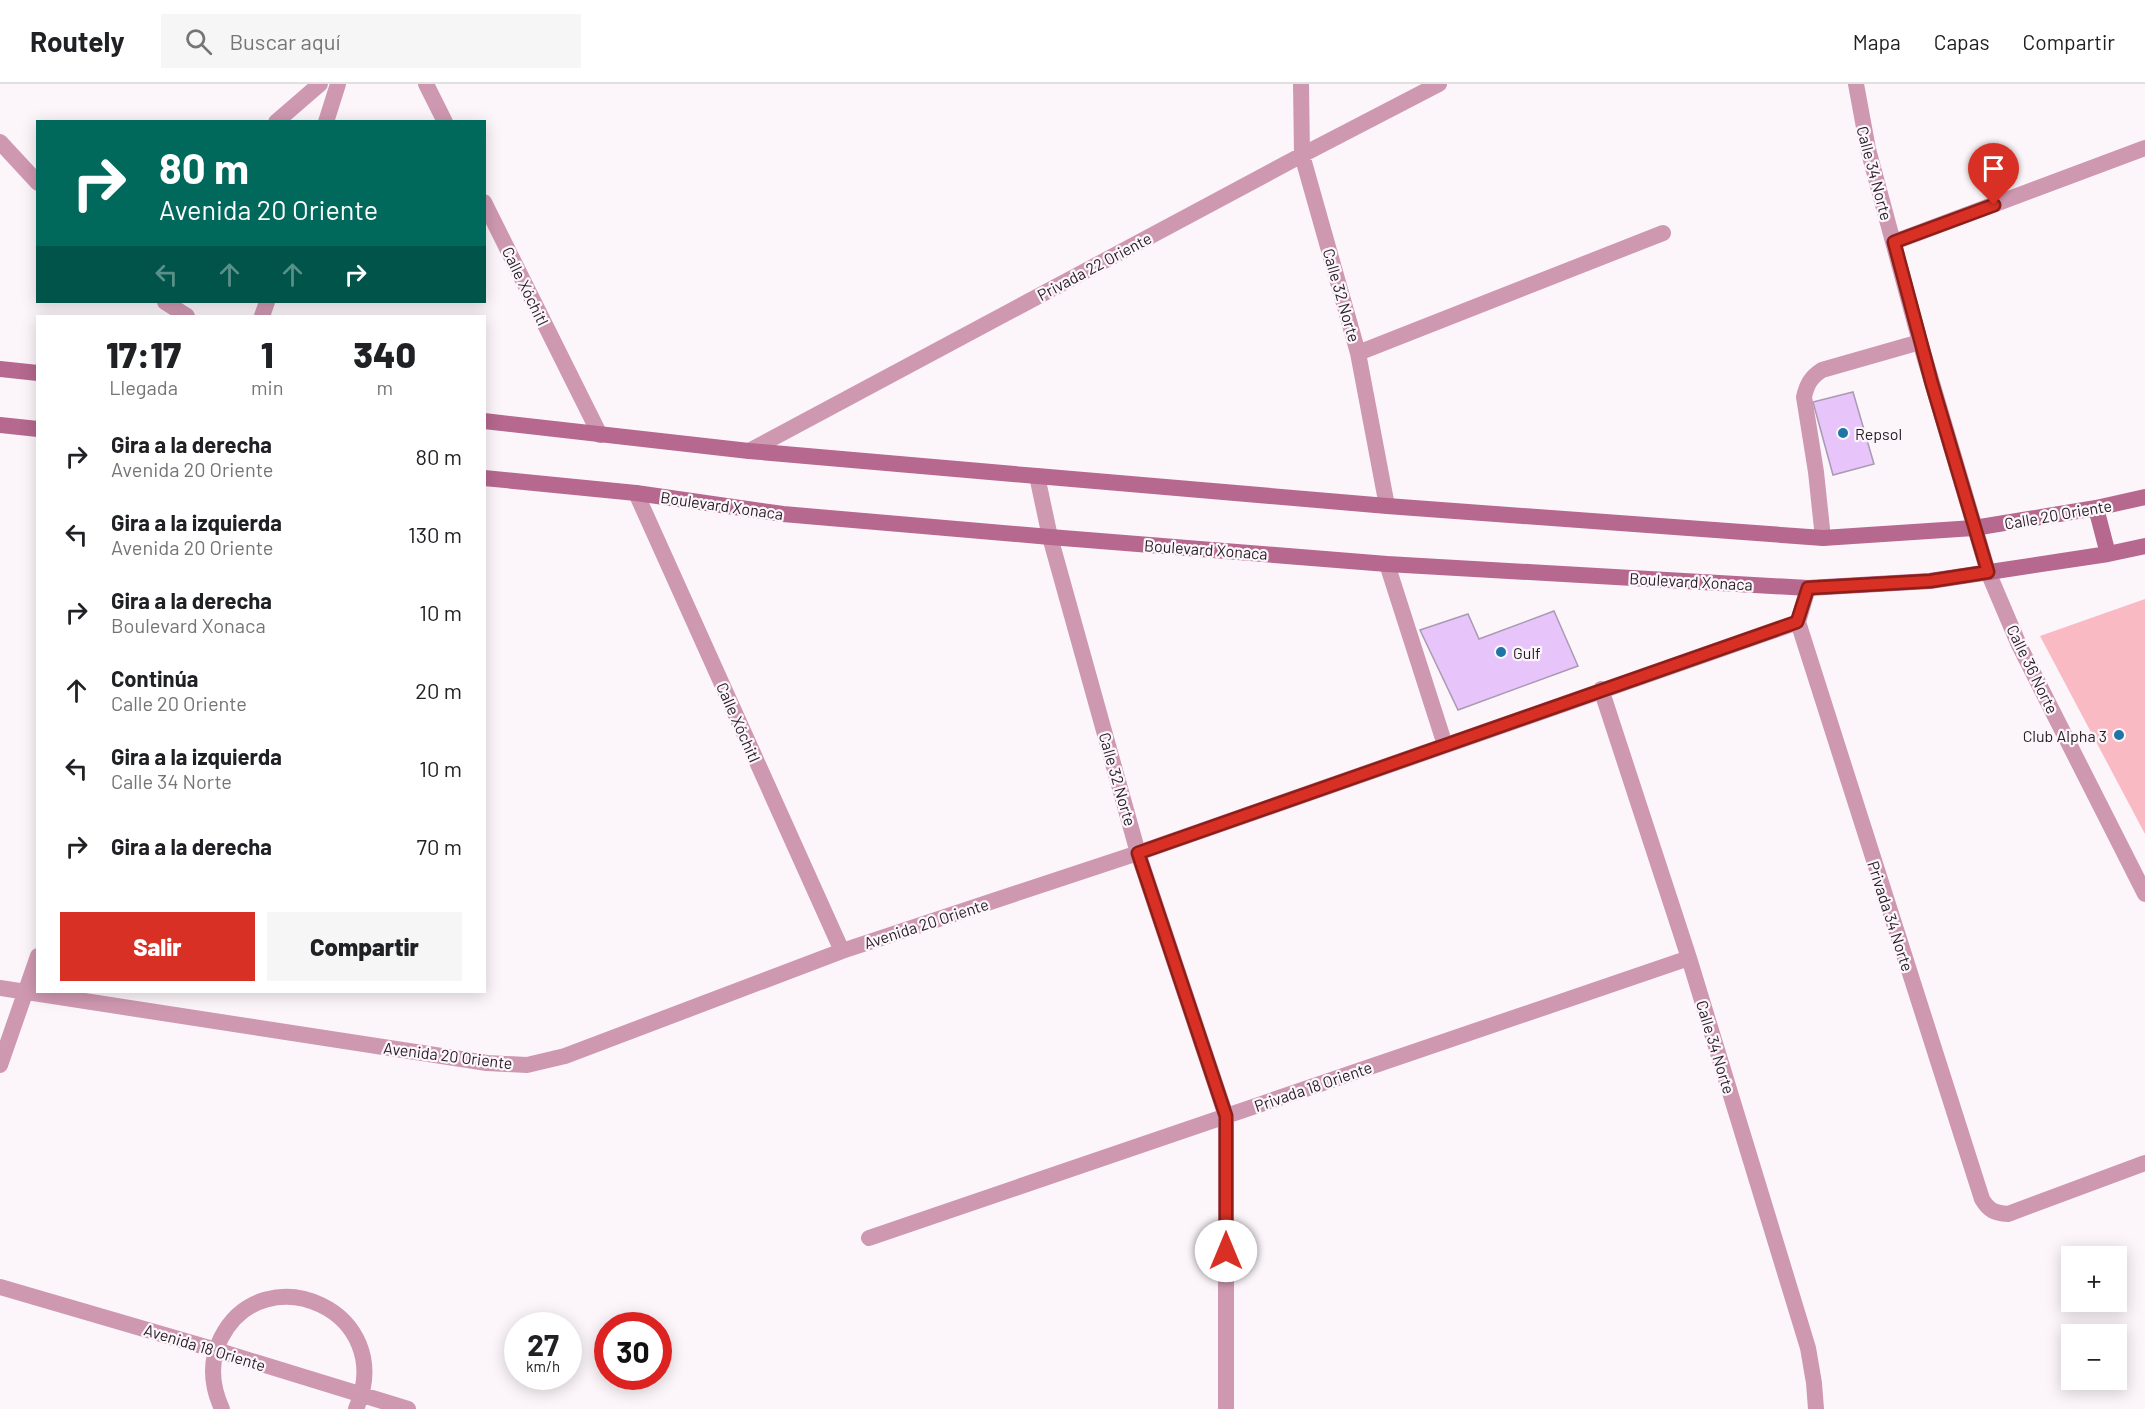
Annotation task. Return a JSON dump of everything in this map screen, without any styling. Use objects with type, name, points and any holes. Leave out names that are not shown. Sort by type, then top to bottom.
[{"type":"main road","points":[[0,369],[36,373]]},
{"type":"main road","points":[[486,421],[749,451],[1387,506],[1823,538]]},
{"type":"main road","points":[[0,425],[36,429]]},
{"type":"main road","name":"Boulevard Xonaca","points":[[486,478],[636,493],[783,514],[1387,564],[1808,588],[1930,581],[1988,572]]},
{"type":"main road","name":"Calle 20 Oriente","points":[[1823,538],[1974,528],[2096,508],[2145,497]]},
{"type":"main road","points":[[2096,508],[2108,554]]},
{"type":"main road","points":[[1988,572],[2108,554],[2145,546]]},
{"type":"street","points":[[278,120],[320,84]]},
{"type":"street","points":[[327,120],[339,84]]},
{"type":"street","points":[[426,84],[444,120]]},
{"type":"street","name":"Calle 32 Norte","points":[[1301,84],[1302,155],[1358,353],[1387,506]]},
{"type":"street","name":"Privada 22 Oriente","points":[[749,451],[1439,84]]},
{"type":"street","name":"Calle 34 Norte","points":[[1856,84],[1868,149],[1920,342],[1988,572]]},
{"type":"street","points":[[0,142],[36,181]]},
{"type":"street","points":[[1894,242],[2145,148]]},
{"type":"street","name":"Calle Xóchitl","points":[[486,206],[600,435]]},
{"type":"street","points":[[1358,353],[1663,233]]},
{"type":"street","points":[[167,303],[185,315]]},
{"type":"street","points":[[1823,538],[1816,472],[1804,397],[1807,386],[1813,376],[1822,370],[1920,342]]},
{"type":"street","name":"Calle 32 Norte","points":[[1037,476],[1050,537],[1138,853],[1226,1116],[1226,1409]]},
{"type":"street","name":"Calle Xóchitl","points":[[636,493],[842,951]]},
{"type":"street","points":[[1387,564],[1445,744]]},
{"type":"street","name":"Calle 36 Norte","points":[[1988,572],[2019,645],[2145,894]]},
{"type":"street","points":[[1797,622],[1808,588]]},
{"type":"street","name":"Avenida 20 Oriente","points":[[0,988],[487,1063],[527,1065],[565,1056],[842,951],[1138,853],[1797,622]]},
{"type":"street","name":"Privada 34 Norte","points":[[1797,622],[1982,1199],[1988,1209],[2008,1214],[2145,1163]]},
{"type":"street","name":"Calle 34 Norte","points":[[1601,689],[1689,958],[1808,1348],[1816,1409]]},
{"type":"street","name":"Privada 18 Oriente","points":[[869,1238],[1689,958]]},
{"type":"street","points":[[0,1065],[36,962]]},
{"type":"street","name":"Avenida 18 Oriente","points":[[0,1287],[216,1350],[359,1402],[408,1409]]},
{"type":"street","points":[[222,1409],[214,1389],[212,1369],[216,1350],[225,1332],[237,1316],[272,1298],[292,1297],[312,1300],[329,1308],[345,1321],[357,1337],[364,1356],[366,1375],[359,1402]]},
{"type":"shaded area","name":"Club Alpha 3","points":[[2145,599],[2145,834],[2040,636]]},
{"type":"building","name":"Repsol","points":[[1853,392],[1874,464],[1833,475],[1813,402]]},
{"type":"building","name":"Gulf","points":[[1554,611],[1578,666],[1458,710],[1420,630],[1468,614],[1479,639]]},
{"type":"place","name":"Repsol","points":[[1843,433]]},
{"type":"place","name":"Gulf","points":[[1501,652]]},
{"type":"place","name":"Club Alpha 3","points":[[2119,735]]},
{"type":"route","points":[[1226,1251],[1226,1116],[1138,853],[1797,622],[1808,588],[1930,581],[1988,572],[1920,342],[1894,242],[1994,205]]}]
